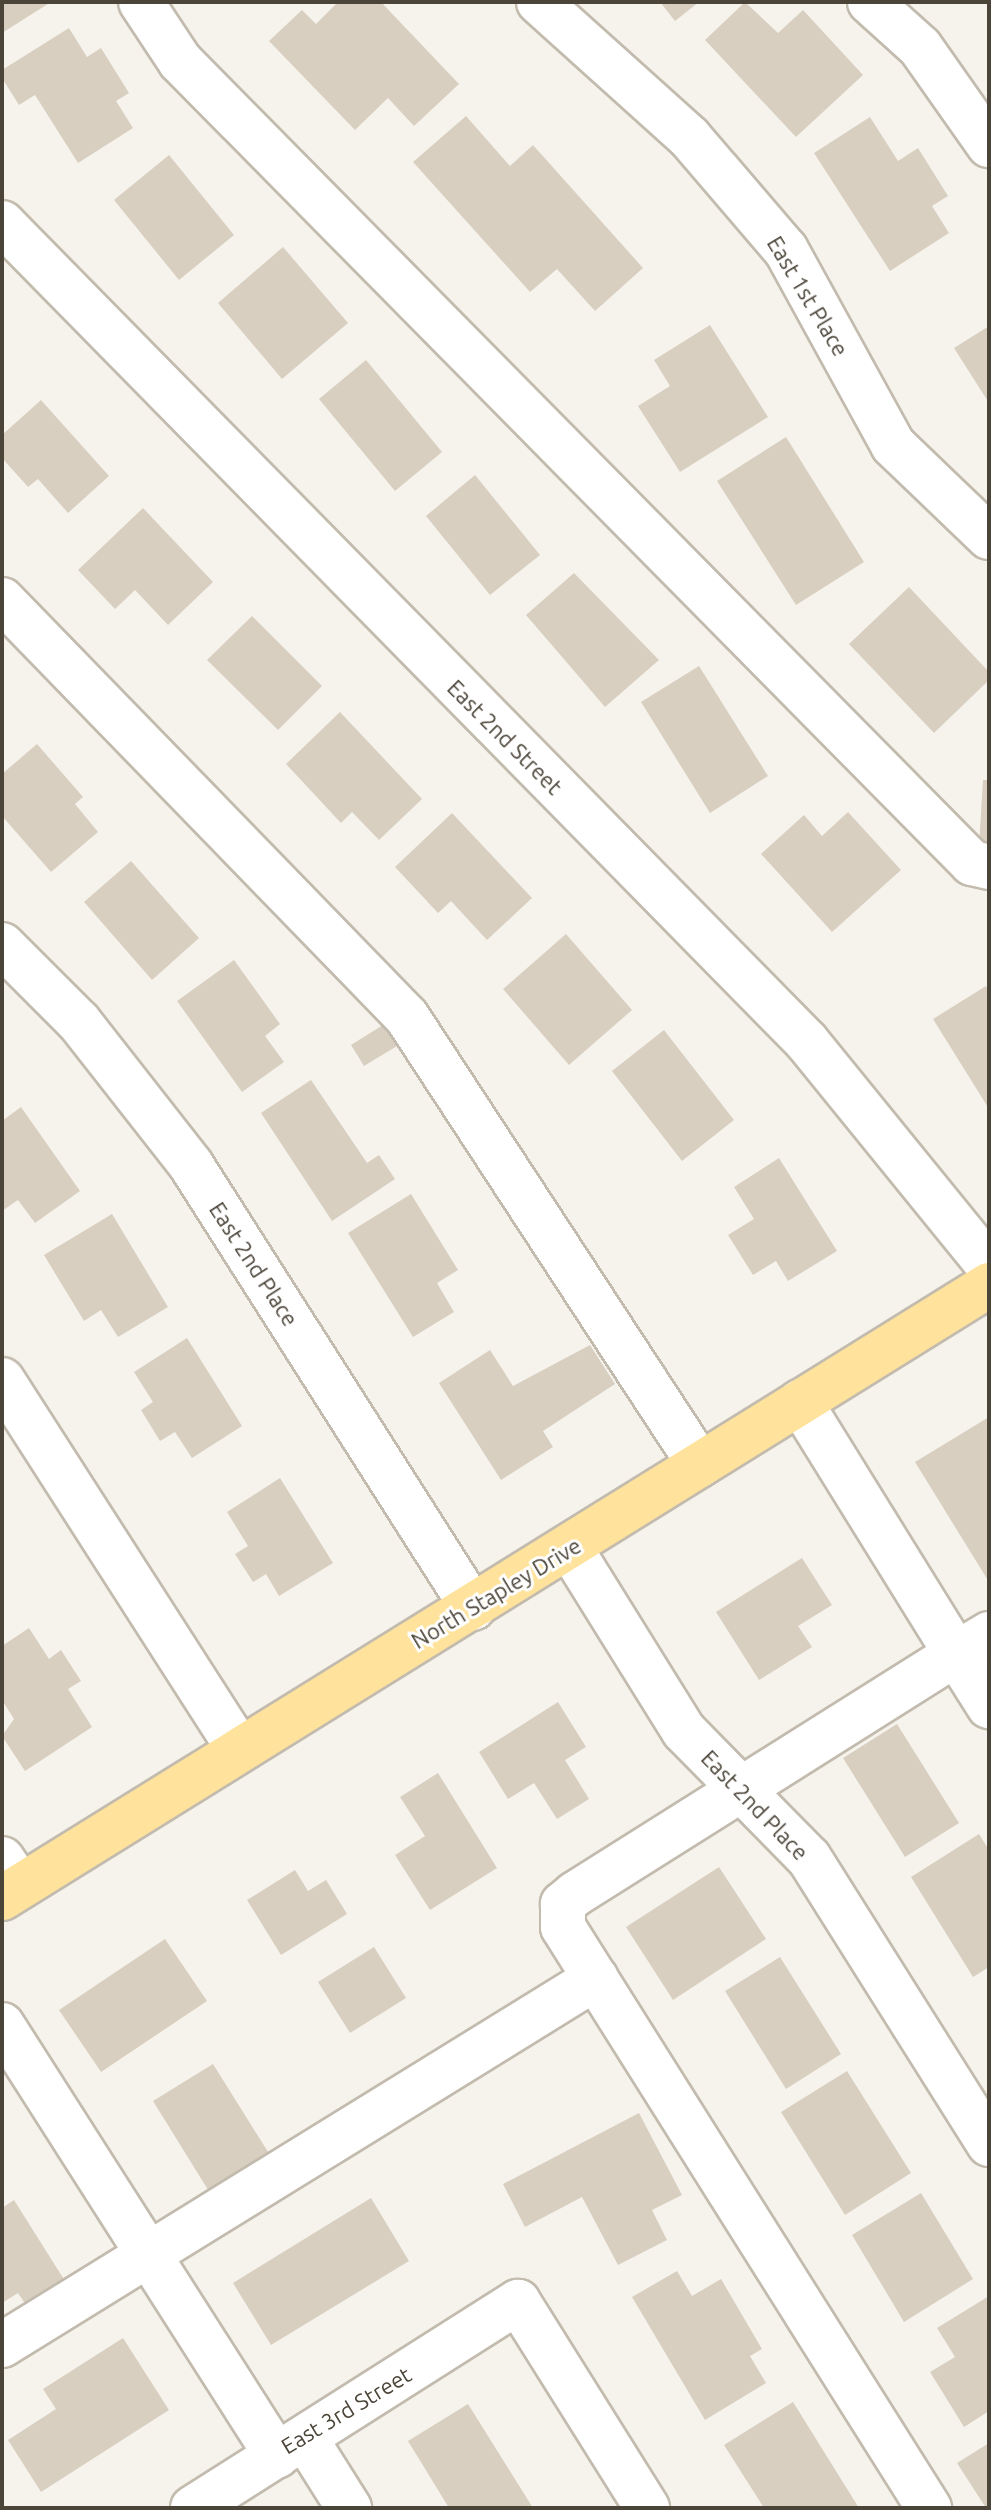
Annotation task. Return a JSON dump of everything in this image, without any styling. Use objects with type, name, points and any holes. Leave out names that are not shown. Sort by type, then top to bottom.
[{"type":"main road","name":"North Stapley Drive","points":[[8,1881],[473,1608],[989,1285]]},
{"type":"street","points":[[141,2],[180,61],[972,863],[989,867]]},
{"type":"street","name":"East 1st Place","points":[[539,2],[689,137],[786,250],[893,445],[989,537]]},
{"type":"street","points":[[870,2],[920,47],[989,145]]},
{"type":"street","name":"East 2nd Street","points":[[2,223],[807,1042],[989,1266]]},
{"type":"street","points":[[2,600],[407,1017],[700,1465]]},
{"type":"street","name":"East 2nd Place","points":[[2,945],[79,1022],[191,1165],[473,1608]]},
{"type":"street","points":[[2,1380],[238,1748]]},
{"type":"street","points":[[800,1402],[972,1644],[989,1706]]},
{"type":"street","name":"East 2nd Place","points":[[570,1548],[684,1731],[809,1858],[989,2144]]},
{"type":"street","points":[[929,2508],[563,1927],[563,1904],[738,1787],[972,1644]]},
{"type":"street","points":[[2,2345],[596,1978]]},
{"type":"street","name":"East 3rd Street","points":[[2,2025],[147,2253],[291,2447],[518,2302],[647,2508]]},
{"type":"street","points":[[193,2508],[291,2447],[349,2508]]},
{"type":"building","points":[[2,2],[51,2],[2,33]]},
{"type":"building","points":[[338,2],[381,2],[459,84],[414,126],[388,98],[355,130],[269,41],[302,10],[316,24]]},
{"type":"building","points":[[660,2],[699,2],[675,21]]},
{"type":"building","points":[[745,2],[778,33],[803,10],[863,75],[796,137],[705,40]]},
{"type":"building","points":[[69,28],[87,57],[101,48],[129,93],[116,101],[133,128],[78,163],[35,95],[19,105],[2,78],[2,70]]},
{"type":"building","points":[[466,116],[510,166],[533,145],[643,268],[595,311],[557,269],[530,292],[413,162]]},
{"type":"building","points":[[870,117],[898,161],[918,148],[948,196],[932,206],[949,233],[890,271],[814,153]]},
{"type":"building","points":[[169,155],[234,235],[179,280],[114,200]]},
{"type":"building","points":[[283,247],[348,323],[282,379],[218,303]]},
{"type":"building","points":[[710,325],[768,417],[680,472],[638,406],[670,386],[654,360]]},
{"type":"building","points":[[989,326],[989,403],[954,348]]},
{"type":"building","points":[[366,360],[442,452],[395,491],[319,399]]},
{"type":"building","points":[[41,400],[109,476],[68,513],[38,479],[28,487],[2,458],[2,435]]},
{"type":"building","points":[[786,437],[864,562],[796,605],[717,481]]},
{"type":"building","points":[[475,475],[540,555],[490,595],[426,516]]},
{"type":"building","points":[[143,508],[213,582],[168,625],[135,590],[115,609],[78,570]]},
{"type":"building","points":[[574,573],[659,660],[605,707],[526,615]]},
{"type":"building","points":[[909,587],[989,672],[989,680],[934,733],[849,644]]},
{"type":"building","points":[[252,616],[322,686],[278,730],[207,660]]},
{"type":"building","points":[[699,666],[768,776],[710,813],[641,702]]},
{"type":"building","points":[[340,712],[422,799],[379,840],[352,812],[341,823],[286,764]]},
{"type":"building","points":[[37,744],[83,797],[75,804],[98,832],[51,872],[2,816],[2,774]]},
{"type":"building","points":[[983,780],[989,780],[989,848],[979,847]]},
{"type":"building","points":[[848,812],[901,870],[832,932],[761,854],[804,815],[822,836]]},
{"type":"building","points":[[452,813],[532,898],[487,940],[451,901],[438,913],[395,867]]},
{"type":"building","points":[[131,861],[199,938],[152,980],[84,902]]},
{"type":"building","points":[[566,934],[632,1010],[569,1065],[503,989]]},
{"type":"building","points":[[234,960],[280,1024],[265,1036],[284,1062],[242,1092],[177,1001]]},
{"type":"building","points":[[986,986],[989,992],[989,1109],[933,1019]]},
{"type":"building","points":[[383,1025],[397,1046],[364,1066],[351,1045]]},
{"type":"building","points":[[664,1030],[734,1120],[682,1161],[612,1071]]},
{"type":"building","points":[[311,1080],[367,1163],[379,1155],[395,1179],[332,1221],[261,1113]]},
{"type":"building","points":[[21,1107],[80,1191],[35,1223],[18,1200],[2,1211],[2,1121]]},
{"type":"building","points":[[779,1158],[837,1251],[788,1281],[776,1261],[753,1275],[728,1235],[754,1219],[734,1187]]},
{"type":"building","points":[[411,1194],[458,1270],[437,1283],[454,1312],[413,1337],[348,1233]]},
{"type":"building","points":[[112,1214],[168,1307],[118,1337],[101,1310],[84,1321],[44,1255]]},
{"type":"building","points":[[187,1338],[242,1426],[192,1458],[175,1432],[160,1441],[141,1410],[153,1402],[134,1372]]},
{"type":"building","points":[[590,1345],[615,1384],[543,1431],[553,1447],[501,1480],[439,1383],[490,1350],[513,1386]]},
{"type":"building","points":[[989,1417],[989,1582],[915,1462]]},
{"type":"building","points":[[280,1478],[333,1563],[279,1596],[266,1574],[253,1582],[235,1554],[248,1546],[227,1512]]},
{"type":"building","points":[[802,1558],[832,1605],[798,1626],[812,1647],[759,1680],[716,1612]]},
{"type":"building","points":[[29,1628],[49,1659],[61,1650],[81,1681],[68,1689],[92,1727],[25,1771],[2,1736],[14,1719],[2,1700],[2,1646]]},
{"type":"building","points":[[558,1702],[586,1747],[565,1760],[589,1799],[557,1819],[534,1783],[508,1799],[479,1752]]},
{"type":"building","points":[[897,1724],[959,1823],[905,1857],[843,1758]]},
{"type":"building","points":[[438,1773],[497,1868],[430,1910],[395,1855],[425,1836],[400,1797]]},
{"type":"building","points":[[979,1834],[989,1850],[989,1967],[973,1977],[911,1877]]},
{"type":"building","points":[[719,1867],[766,1939],[673,2000],[626,1927]]},
{"type":"building","points":[[295,1870],[308,1891],[326,1880],[347,1914],[281,1955],[247,1900]]},
{"type":"building","points":[[165,1939],[207,2001],[101,2072],[59,2010]]},
{"type":"building","points":[[374,1947],[406,1998],[350,2033],[318,1982]]},
{"type":"building","points":[[780,1957],[841,2054],[786,2089],[725,1991]]},
{"type":"building","points":[[213,2064],[270,2155],[210,2193],[153,2101]]},
{"type":"building","points":[[847,2071],[911,2173],[845,2215],[781,2112]]},
{"type":"building","points":[[639,2113],[682,2195],[652,2210],[667,2240],[618,2265],[582,2197],[525,2227],[503,2184]]},
{"type":"building","points":[[921,2193],[973,2279],[904,2322],[852,2235]]},
{"type":"building","points":[[371,2198],[409,2261],[271,2345],[233,2283]]},
{"type":"building","points":[[14,2200],[65,2281],[26,2305],[18,2293],[2,2303],[2,2208]]},
{"type":"building","points":[[677,2271],[692,2296],[721,2279],[762,2349],[750,2356],[766,2383],[705,2420],[632,2297]]},
{"type":"building","points":[[989,2296],[989,2411],[964,2427],[930,2372],[955,2357],[937,2328]]},
{"type":"building","points":[[123,2338],[169,2410],[41,2492],[8,2440],[56,2409],[43,2389]]},
{"type":"building","points":[[793,2402],[859,2508],[764,2508],[724,2445]]},
{"type":"building","points":[[468,2404],[533,2508],[449,2508],[408,2441]]},
{"type":"building","points":[[989,2443],[989,2508],[986,2508],[957,2463]]}]
